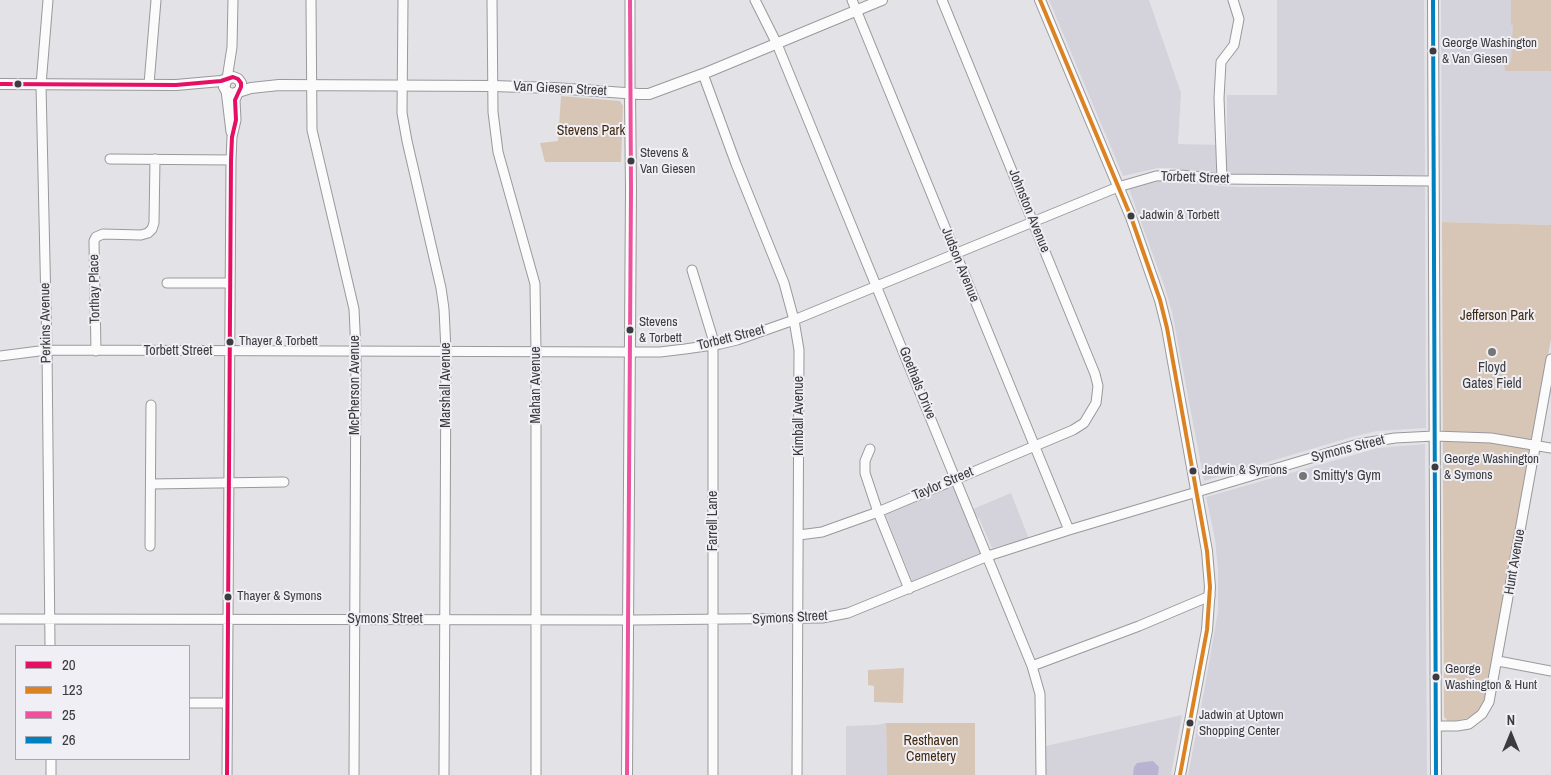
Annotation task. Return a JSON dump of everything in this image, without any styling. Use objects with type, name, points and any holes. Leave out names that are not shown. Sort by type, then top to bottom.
[{"type":"main road","name":"Van Giesen Street","points":[[239,91],[280,85],[493,86],[644,94],[703,74],[882,0]]},
{"type":"main road","points":[[1040,0],[1131,217],[1154,282],[1164,314],[1197,492],[1207,551],[1210,596],[1205,642],[1180,775]]},
{"type":"main road","points":[[1432,0],[1436,775]]},
{"type":"main road","points":[[0,84],[226,85],[233,77],[238,79],[241,85],[239,91],[232,94],[226,85]]},
{"type":"main road","name":"Van Giesen Street","points":[[238,79],[252,83],[269,81],[280,85]]},
{"type":"main road","points":[[627,775],[630,94]]},
{"type":"street","name":"Perkins Avenue","points":[[48,0],[41,85],[47,350],[50,645]]},
{"type":"street","points":[[149,84],[156,0]]},
{"type":"street","points":[[232,137],[226,85],[232,47],[233,0]]},
{"type":"street","name":"McPherson Avenue","points":[[310,0],[312,130],[354,309],[356,352],[354,775]]},
{"type":"street","name":"Marshall Avenue","points":[[403,0],[402,113],[444,309],[446,351],[444,775]]},
{"type":"street","name":"Mahan Avenue","points":[[492,0],[493,112],[498,152],[535,284],[536,775]]},
{"type":"street","points":[[630,0],[630,94]]},
{"type":"street","name":"Goethals Drive","points":[[754,0],[777,44],[1032,666],[1039,686],[1041,702],[1041,775]]},
{"type":"street","name":"Judson Avenue","points":[[852,0],[1069,530]]},
{"type":"street","name":"Johnston Avenue","points":[[942,0],[1097,380],[1098,392],[1096,403],[1084,423]]},
{"type":"street","points":[[1222,179],[1219,98],[1221,62],[1234,45],[1239,18],[1233,0]]},
{"type":"street","points":[[232,47],[238,79]]},
{"type":"street","name":"Kimball Avenue","points":[[703,74],[736,164],[784,283],[794,320],[799,350],[797,775]]},
{"type":"street","points":[[227,775],[231,160],[232,137],[236,120],[235,100],[239,91]]},
{"type":"street","points":[[110,159],[231,160]]},
{"type":"street","name":"Torthay Place","points":[[96,351],[94,241],[103,234],[141,235],[148,233],[152,229],[154,223],[155,159]]},
{"type":"street","name":"Torbett Street","points":[[0,356],[47,350],[660,352],[713,345],[752,335],[794,320],[1118,187],[1148,178],[1166,175],[1222,179],[1433,180]]},
{"type":"street","name":"Farrell Lane","points":[[692,270],[713,339],[713,775]]},
{"type":"street","points":[[166,283],[230,283]]},
{"type":"street","name":"Hunt Avenue","points":[[1436,726],[1464,725],[1472,722],[1482,714],[1489,702],[1498,661],[1551,360]]},
{"type":"street","points":[[150,546],[151,406]]},
{"type":"street","name":"Taylor Street","points":[[799,535],[822,532],[878,512],[1073,430],[1084,423]]},
{"type":"street","name":"Symons Street","points":[[0,619],[713,620],[822,618],[848,613],[988,556],[1358,444],[1395,438],[1434,436],[1491,438],[1551,448]]},
{"type":"street","points":[[870,449],[865,473],[878,512],[909,589]]},
{"type":"street","points":[[151,484],[284,482]]},
{"type":"street","points":[[1032,666],[1210,596]]},
{"type":"street","points":[[1498,661],[1551,671]]},
{"type":"street","points":[[190,703],[228,703]]},
{"type":"street","points":[[51,760],[51,775]]},
{"type":"shaded area","points":[[1049,0],[1149,0],[1181,93],[1178,144],[1227,145],[1227,95],[1277,95],[1277,0],[1424,0],[1425,175],[1232,176],[1158,168],[1123,176]]},
{"type":"shaded area","points":[[1441,0],[1551,0],[1551,225],[1442,222]]},
{"type":"shaded area","points":[[1172,180],[1240,187],[1425,186],[1426,428],[1377,431],[1204,481],[1172,312],[1129,189],[1158,181]]},
{"type":"shaded area","points":[[1425,444],[1427,775],[1188,775],[1218,611],[1218,572],[1215,539],[1206,497],[1378,448]]},
{"type":"shaded area","points":[[954,485],[982,555],[913,583],[885,513]]},
{"type":"shaded area","points":[[1011,493],[1029,539],[992,548],[979,518],[975,517],[973,509]]},
{"type":"shaded area","points":[[1182,715],[1171,775],[1046,775],[1046,746]]},
{"type":"shaded area","points":[[886,723],[887,775],[846,775],[846,726]]},
{"type":"shaded area","points":[[1153,761],[1159,767],[1158,775],[1133,775],[1134,767],[1137,763]]},
{"type":"green space","points":[[1511,0],[1551,0],[1551,71],[1505,71],[1504,63],[1511,62],[1513,25],[1511,25]]},
{"type":"green space","name":"Stevens Park","points":[[561,96],[620,101],[623,106],[621,162],[545,162],[540,143],[558,141]]},
{"type":"green space","name":"Jefferson Park","points":[[1442,222],[1551,225],[1551,339],[1485,700],[1477,713],[1469,718],[1453,721],[1448,721],[1444,717]]},
{"type":"green space","points":[[904,668],[903,703],[874,702],[874,686],[868,685],[868,670]]},
{"type":"green space","name":"Resthaven Cemetery","points":[[886,723],[975,723],[975,775],[887,775]]},
{"type":"transit line","name":"25","points":[[627,775],[631,190],[630,0]]},
{"type":"transit line","name":"123","points":[[1040,0],[1131,217],[1160,300],[1167,328],[1207,551],[1210,587],[1207,630],[1180,775]]},
{"type":"transit line","name":"26","points":[[1433,0],[1436,775]]},
{"type":"transit line","name":"20","points":[[0,84],[176,85],[221,81],[233,77],[241,83],[235,100],[236,120],[232,137],[231,160],[227,775]]},
{"type":"place","name":"George Washington & Van Giesen","points":[[1433,51]]},
{"type":"place","name":"Stevens & Van Giesen","points":[[631,161]]},
{"type":"place","name":"Jadwin & Torbett","points":[[1131,216]]},
{"type":"place","name":"Stevens & Torbett","points":[[630,330]]},
{"type":"place","name":"Thayer & Torbett","points":[[230,342]]},
{"type":"place","name":"Floyd Gates Field","points":[[1492,352]]},
{"type":"place","name":"George Washington & Symons","points":[[1435,467]]},
{"type":"place","name":"Jadwin & Symons","points":[[1193,471]]},
{"type":"place","name":"Smitty's Gym","points":[[1303,476]]},
{"type":"place","name":"Thayer & Symons","points":[[228,597]]},
{"type":"place","name":"George Washington & Hunt","points":[[1436,677]]},
{"type":"place","name":"Jadwin at Uptown Shopping Center","points":[[1190,723]]}]
